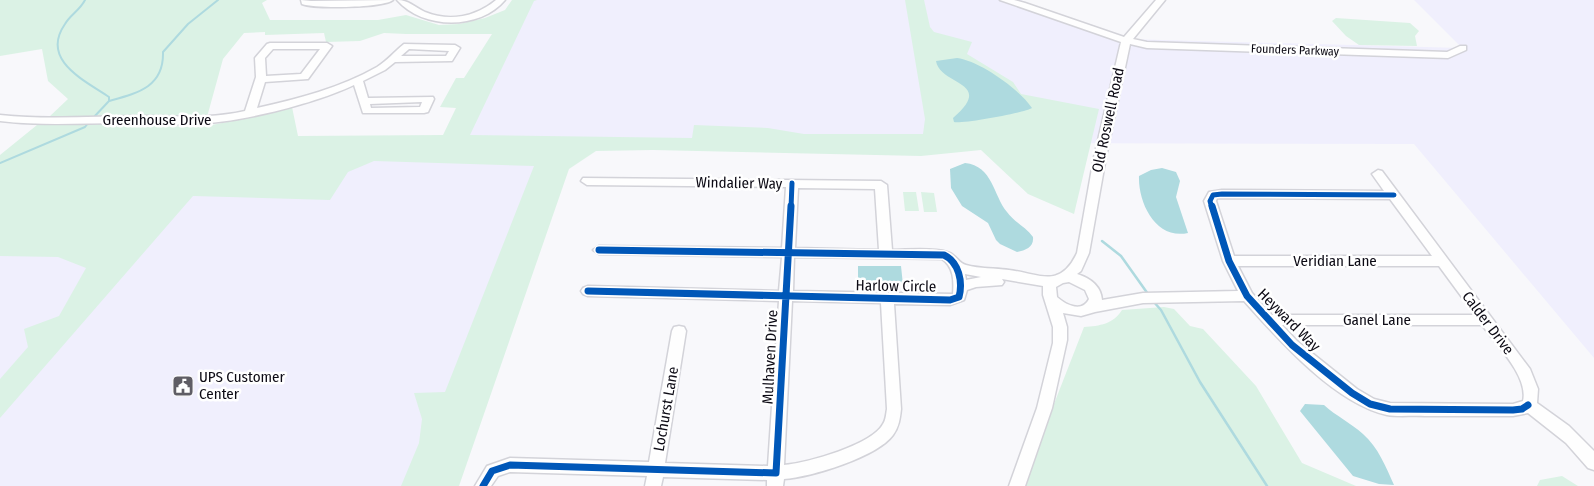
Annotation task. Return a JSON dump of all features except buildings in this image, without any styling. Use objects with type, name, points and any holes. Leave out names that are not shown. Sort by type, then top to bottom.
[{"type":"street","points":[[305,0],[310,4],[360,4],[389,0]]},
{"type":"street","points":[[401,0],[424,16],[444,20],[481,14],[501,0]]},
{"type":"street","name":"Founders Parkway","points":[[1004,0],[1126,41],[1164,47],[1448,55],[1463,48]]},
{"type":"street","name":"Old Roswell Road","points":[[1061,333],[1058,316],[1049,289],[1058,280],[1076,268],[1082,253],[1100,157],[1126,41],[1161,0]]},
{"type":"street","points":[[250,113],[261,79],[260,58],[270,46],[327,46],[304,77],[261,79]]},
{"type":"street","name":"Greenhouse Drive","points":[[0,118],[16,121],[200,121],[250,113],[305,100],[358,80],[382,68],[392,59],[407,46],[455,48],[450,59],[392,59]]},
{"type":"street","points":[[358,80],[364,101],[367,111],[424,110],[429,100],[364,101]]},
{"type":"street","name":"Calder Drive","points":[[1378,174],[1528,379],[1531,393],[1531,401],[1528,405]]},
{"type":"street","name":"Windalier Way","points":[[586,181],[881,185],[886,254]]},
{"type":"street","name":"Mulhaven Drive","points":[[775,479],[792,183]]},
{"type":"street","name":"Heyward Way","points":[[1394,195],[1222,194],[1213,195],[1210,201],[1228,261],[1245,292],[1267,320],[1304,355],[1352,392],[1375,406],[1390,409],[1513,410],[1522,409],[1528,405]]},
{"type":"street","points":[[599,250],[944,255],[953,259],[957,267],[969,271],[1011,275],[1039,281],[1081,281],[1092,289]]},
{"type":"street","name":"Old Roswell Road","points":[[1017,486],[1047,398],[1061,333],[1065,326],[1086,310],[1096,299],[1086,274],[1082,253]]},
{"type":"street","name":"Veridian Lane","points":[[1228,261],[1442,261]]},
{"type":"street","name":"Harlow Circle","points":[[588,290],[950,300],[959,297],[960,287],[957,267]]},
{"type":"street","name":"Harlow Circle","points":[[960,287],[976,282],[1013,283],[1030,287],[1051,299]]},
{"type":"street","name":"Heyward Way","points":[[1092,289],[1105,295],[1127,300]]},
{"type":"street","name":"Heyward Way","points":[[1086,310],[1127,300],[1212,295],[1224,298],[1245,292]]},
{"type":"street","points":[[483,486],[487,475],[496,467],[510,466],[656,470],[775,479],[814,467],[874,443],[888,431],[894,409],[887,299]]},
{"type":"street","points":[[1051,299],[1064,309],[1086,310]]},
{"type":"street","name":"Ganel Lane","points":[[1267,320],[1486,320]]},
{"type":"street","name":"Lochurst Lane","points":[[653,486],[679,331]]},
{"type":"street","points":[[1528,405],[1566,431],[1594,463]]},
{"type":"shaded area","points":[[527,0],[1022,0],[1023,3],[1126,39],[1462,48],[1414,0],[1594,0],[1594,358],[1414,144],[568,142],[454,486],[0,486],[0,173],[463,140]]},
{"type":"green space","points":[[0,0],[267,0],[262,3],[270,20],[378,20],[406,15],[439,25],[459,24],[485,18],[505,10],[512,0],[537,0],[534,1],[470,135],[692,138],[694,125],[768,128],[804,134],[923,134],[925,119],[905,0],[924,0],[930,27],[934,32],[972,42],[967,54],[1013,82],[1021,94],[1099,109],[1074,214],[1028,194],[981,150],[921,156],[653,150],[596,151],[569,169],[459,486],[401,486],[419,443],[422,419],[414,393],[445,392],[534,166],[374,161],[348,172],[330,200],[193,196],[0,418],[0,379],[28,347],[24,329],[59,316],[86,268],[58,257],[0,256],[0,155],[37,125],[105,124],[201,127],[254,117],[292,107],[298,136],[443,135],[456,108],[440,107],[456,78],[464,78],[492,34],[384,33],[360,41],[326,42],[324,33],[265,35],[265,32],[244,33],[223,59],[207,117],[156,115],[49,117],[68,99],[48,81],[42,49],[0,56]]},
{"type":"green space","points":[[1336,18],[1410,23],[1419,31],[1415,36],[1417,46],[1359,45],[1346,36],[1332,21]]},
{"type":"green space","points":[[903,192],[916,192],[919,211],[905,211]]},
{"type":"green space","points":[[921,192],[934,193],[937,212],[924,212]]},
{"type":"green space","points":[[1164,307],[1174,309],[1190,326],[1203,329],[1256,386],[1302,463],[1356,486],[1022,486],[1084,327],[1106,323],[1115,318],[1122,310]]},
{"type":"green space","points":[[1562,476],[1578,486],[1537,486],[1540,480]]},
{"type":"water","points":[[957,58],[977,64],[998,77],[1018,93],[1032,108],[993,118],[954,122],[953,118],[965,106],[969,97],[968,90],[946,75],[936,61]]},
{"type":"water","points":[[965,163],[974,165],[987,175],[1007,212],[1033,237],[1029,248],[1017,252],[1000,244],[988,223],[962,206],[951,188],[950,169]]},
{"type":"water","points":[[1162,168],[1176,172],[1180,181],[1176,197],[1188,233],[1177,234],[1167,231],[1158,225],[1146,208],[1142,197],[1139,176],[1151,170]]},
{"type":"water","points":[[858,266],[901,266],[903,285],[858,284]]},
{"type":"water","points":[[1305,404],[1324,405],[1363,434],[1385,464],[1394,485],[1379,484],[1353,476],[1300,411]]},
{"type":"waterway","points":[[85,0],[65,24],[59,37],[58,48],[61,58],[68,68],[109,97],[109,101]]},
{"type":"waterway","points":[[109,101],[130,95],[147,87],[154,81],[162,64],[163,52],[188,24],[218,0]]},
{"type":"waterway","points":[[93,118],[109,101]]},
{"type":"waterway","points":[[0,163],[85,127],[89,122]]},
{"type":"waterway","points":[[1102,241],[1121,256],[1148,294]]},
{"type":"waterway","points":[[1153,301],[1161,310],[1200,382],[1267,486]]},
{"type":"cycle path","points":[[483,486],[487,476],[492,471],[499,467],[510,465],[776,473],[792,183]]},
{"type":"cycle path","points":[[1394,195],[1222,194],[1213,195],[1210,201],[1229,261],[1247,296],[1292,345],[1352,393],[1370,404],[1390,409],[1513,410],[1522,409],[1528,405]]},
{"type":"cycle path","points":[[588,291],[950,300],[959,297],[960,294],[960,283],[956,265],[949,257],[944,255],[599,250]]},
{"type":"place","name":"UPS Customer Center","points":[[183,386]]}]
